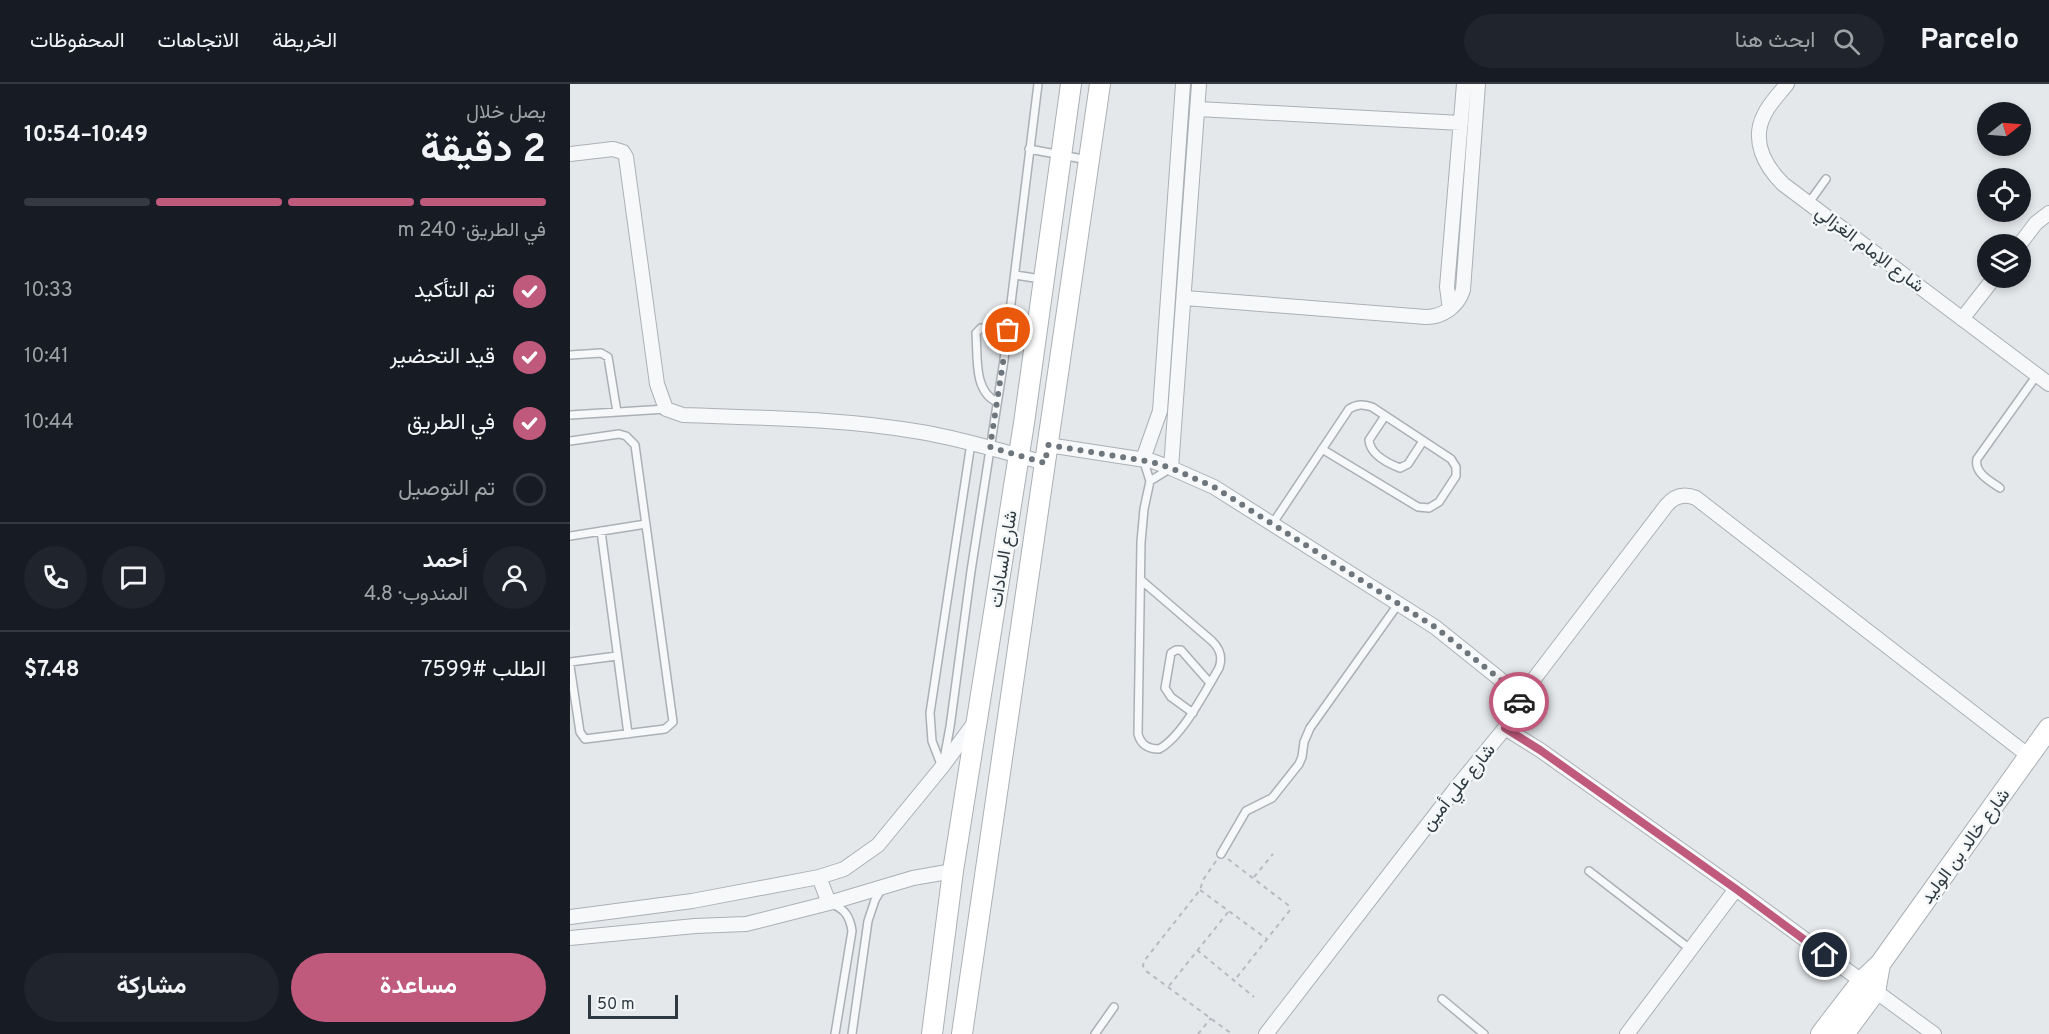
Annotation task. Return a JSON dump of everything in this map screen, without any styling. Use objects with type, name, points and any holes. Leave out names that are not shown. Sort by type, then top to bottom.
[{"type":"main road","name":"شارع السادات","points":[[932,1034],[953,871],[1018,456],[1071,84]]},
{"type":"main road","name":"شارع السادات","points":[[962,1034],[1100,84]]},
{"type":"main road","points":[[1025,409],[1052,414]]},
{"type":"main road","name":"شارع خالد بن الوليد","points":[[1868,987],[1880,964],[2049,728]]},
{"type":"main road","points":[[1821,1034],[1868,987]]},
{"type":"main road","points":[[1844,1034],[1868,987]]},
{"type":"street","points":[[1143,459],[1160,411],[1183,84]]},
{"type":"street","points":[[1171,468],[1199,84]]},
{"type":"street","points":[[1450,309],[1447,287],[1464,84]]},
{"type":"street","points":[[1185,298],[1432,317],[1450,309],[1461,295],[1464,284],[1478,84]]},
{"type":"street","name":"شارع الإمام الغزالي","points":[[1787,84],[1764,116],[1759,134],[1761,153],[1769,171],[1808,204],[2049,384]]},
{"type":"street","points":[[1198,110],[1461,123]]},
{"type":"street","points":[[570,154],[613,149],[623,152],[626,157],[657,384],[666,409],[682,415],[791,419],[897,429],[990,447],[1018,456],[1047,454],[1143,459],[1171,468],[1214,487],[1399,603],[1444,633],[1521,696]]},
{"type":"street","points":[[2028,234],[2036,223],[2049,213]]},
{"type":"street","points":[[1174,220],[1189,222]]},
{"type":"street","points":[[1962,319],[1986,288]]},
{"type":"street","points":[[1505,728],[1521,696],[1666,506],[1676,497],[1690,495],[2029,756]]},
{"type":"street","points":[[570,916],[692,901],[819,877],[844,869],[878,845],[942,767],[978,718]]},
{"type":"street","name":"شارع علي أمين","points":[[1266,1034],[1505,728],[1540,750],[1736,889],[1934,1034]]},
{"type":"street","points":[[570,938],[694,926],[746,924],[913,878],[953,871]]},
{"type":"street","points":[[819,877],[829,903]]},
{"type":"street","points":[[1627,1034],[1736,889]]},
{"type":"street","points":[[692,901],[694,926]]},
{"type":"lane","points":[[942,767],[950,727],[1008,330],[1038,84]]},
{"type":"lane","points":[[1029,149],[1088,160]]},
{"type":"lane","points":[[1808,204],[1826,179]]},
{"type":"lane","points":[[1015,274],[1044,280]]},
{"type":"lane","points":[[997,402],[988,397],[980,384],[976,333],[981,328],[1008,330]]},
{"type":"lane","points":[[570,355],[601,353],[608,357],[617,412]]},
{"type":"lane","points":[[2000,488],[1979,472],[1977,459],[2037,375]]},
{"type":"lane","points":[[1273,524],[1322,449],[1349,409],[1354,406],[1366,405],[1385,416],[1451,459],[1457,471],[1439,502],[1429,508],[1418,507],[1322,449]]},
{"type":"lane","points":[[570,415],[666,409]]},
{"type":"lane","points":[[1385,416],[1369,440],[1372,452],[1400,468],[1408,464],[1423,441]]},
{"type":"lane","points":[[570,441],[620,434],[631,440],[636,452],[673,722],[665,729],[589,740],[581,736],[570,664],[617,656]]},
{"type":"lane","points":[[942,767],[932,741],[930,713],[971,443]]},
{"type":"lane","points":[[1141,580],[1217,646],[1222,661],[1192,713],[1164,746],[1159,748],[1148,747],[1140,740],[1138,734],[1141,542],[1144,509],[1150,481],[1143,459]]},
{"type":"lane","points":[[1150,481],[1171,468]]},
{"type":"lane","points":[[570,536],[646,524]]},
{"type":"lane","points":[[601,531],[628,734]]},
{"type":"lane","points":[[1221,854],[1242,816],[1252,807],[1272,798],[1299,764],[1310,728],[1399,603]]},
{"type":"lane","points":[[1192,713],[1171,697],[1165,688],[1171,653],[1181,650],[1210,683]]},
{"type":"lane","points":[[1589,871],[1690,949]]},
{"type":"lane","points":[[852,1034],[868,921],[872,907],[883,887]]},
{"type":"lane","points":[[829,903],[846,912],[852,931],[835,1034]]},
{"type":"lane","points":[[1442,999],[1484,1034]]},
{"type":"lane","points":[[1095,1034],[1114,1007]]},
{"type":"path","points":[[1232,1034],[1146,971],[1143,966],[1144,961],[1200,890],[1203,880],[1221,854],[1288,905],[1290,910],[1234,981]]},
{"type":"path","points":[[1253,878],[1273,854]]},
{"type":"path","points":[[1200,890],[1267,939]]},
{"type":"path","points":[[1169,986],[1229,911]]},
{"type":"path","points":[[1197,950],[1254,997]]},
{"type":"path","points":[[1198,1034],[1211,1018]]},
{"type":"way so far","points":[[1008,330],[990,447],[1045,463],[1048,445],[1143,459],[1162,464],[1214,487],[1435,627],[1521,696],[1519,702]]},
{"type":"route","points":[[1519,702],[1505,728],[1540,750],[1736,889],[1825,955]]}]
